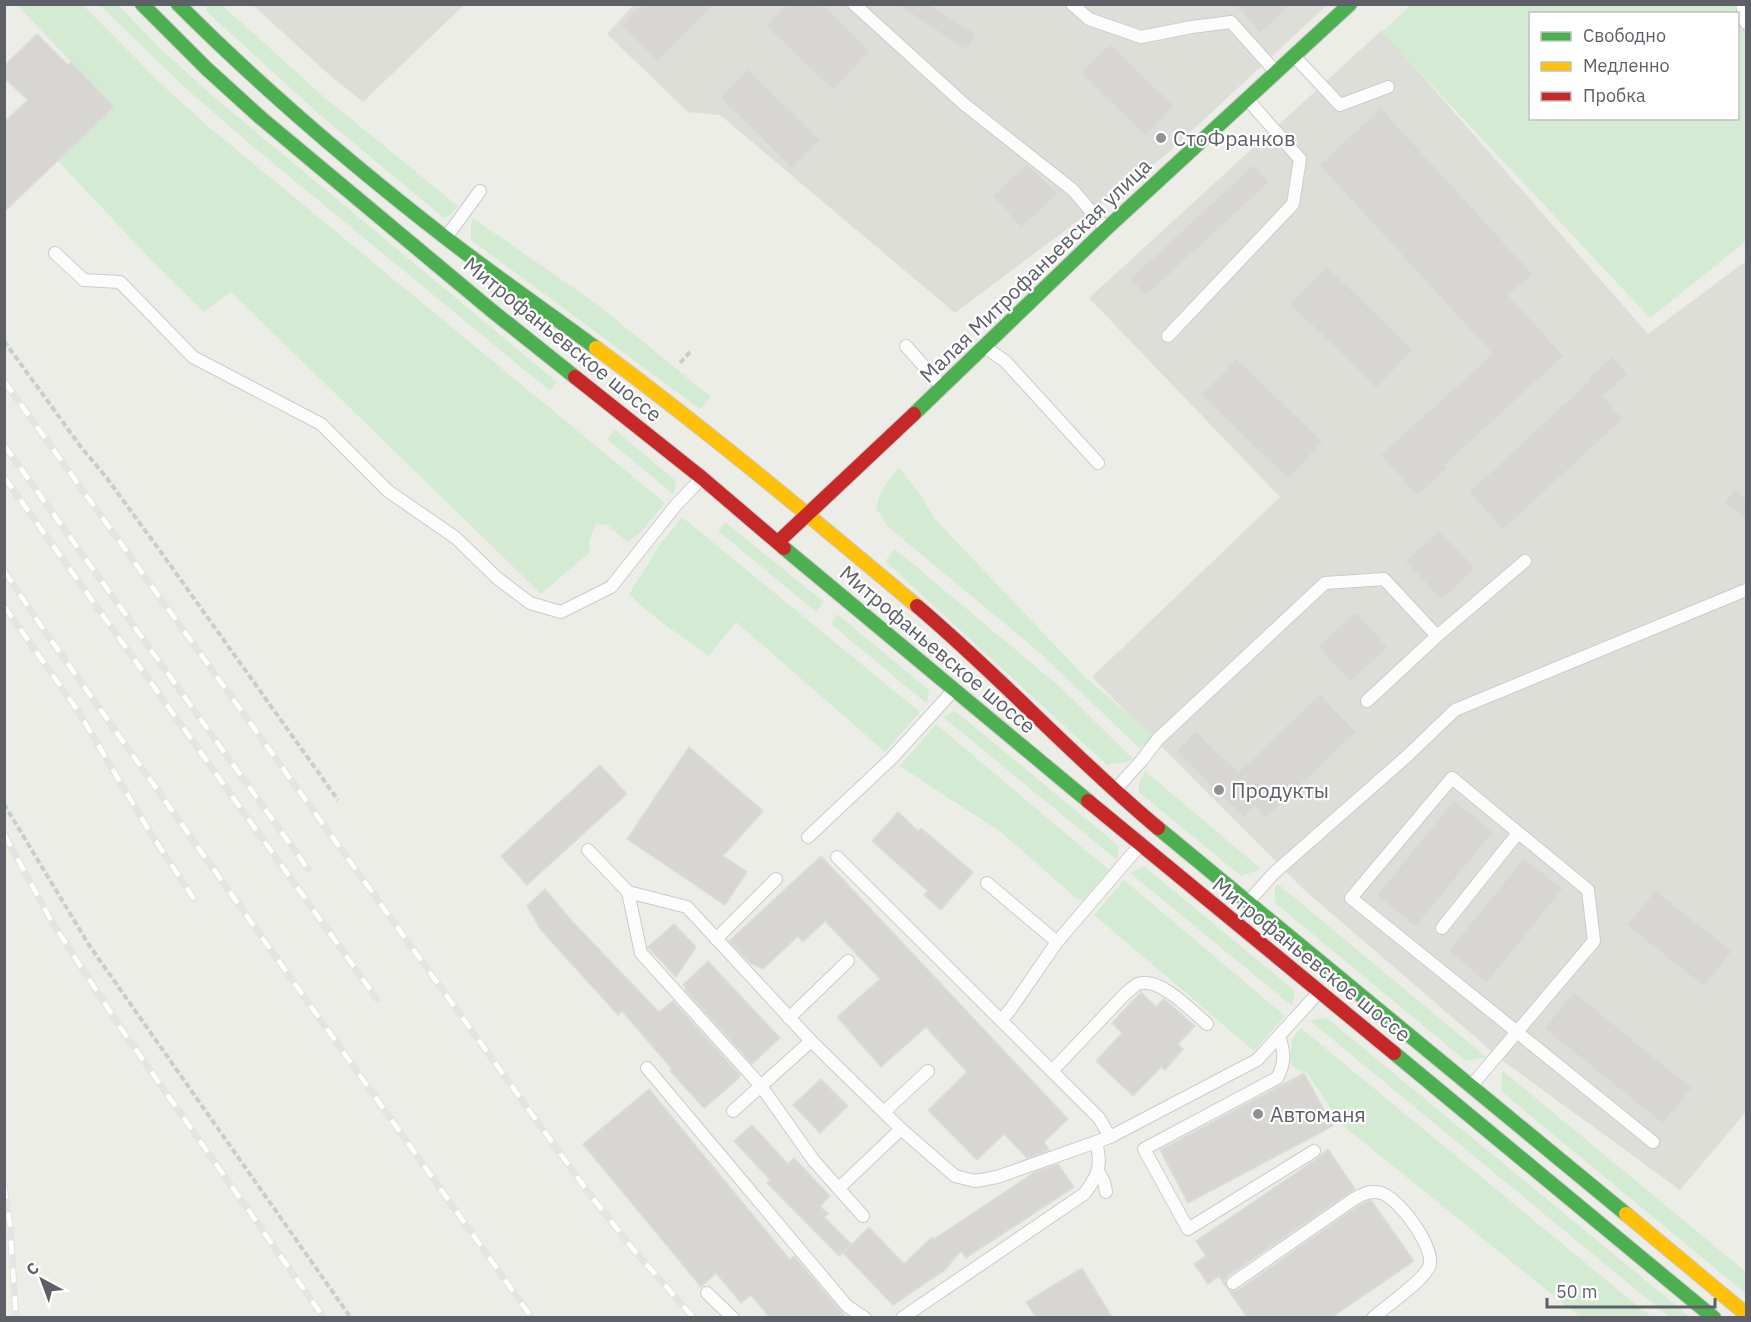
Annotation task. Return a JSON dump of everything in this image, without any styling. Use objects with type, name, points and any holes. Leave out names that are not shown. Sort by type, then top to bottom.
[{"type":"main road","name":"Митрофаньевское шоссе","points":[[142,4],[207,69],[261,118],[491,310],[702,478],[1140,844],[1714,1317]]},
{"type":"main road","name":"Малая Митрофаньевская улица","points":[[778,542],[985,348],[1106,229],[1350,4]]},
{"type":"main road","name":"Митрофаньевское шоссе","points":[[182,6],[225,51],[296,114],[446,238],[671,404],[807,514],[963,645],[1114,791],[1746,1314]]},
{"type":"lane","points":[[854,4],[964,104],[1073,190],[1106,229]]},
{"type":"lane","points":[[1072,4],[1089,20],[1141,37],[1230,22],[1276,72]]},
{"type":"lane","points":[[1742,4],[1746,23]]},
{"type":"lane","points":[[1294,56],[1340,105],[1388,87]]},
{"type":"lane","points":[[1168,336],[1293,204],[1300,159],[1247,99]]},
{"type":"lane","points":[[446,238],[480,191]]},
{"type":"lane","points":[[55,254],[84,280],[120,282],[193,357],[321,424],[388,491],[456,538],[498,578],[530,603],[561,612],[611,587],[676,505],[702,478]]},
{"type":"lane","points":[[906,346],[943,388]]},
{"type":"lane","points":[[985,348],[1005,361],[1098,463]]},
{"type":"lane","points":[[1366,702],[1437,636],[1526,561]]},
{"type":"lane","points":[[1114,791],[1158,739],[1325,583],[1384,579],[1437,636]]},
{"type":"lane","points":[[1248,902],[1274,873],[1406,757],[1455,710],[1746,590]]},
{"type":"lane","points":[[808,837],[891,759],[954,689]]},
{"type":"lane","points":[[1471,1086],[1517,1032],[1594,941],[1588,890],[1452,778],[1352,898],[1517,1032],[1653,1142]]},
{"type":"lane","points":[[1442,928],[1518,833]]},
{"type":"lane","points":[[1001,1020],[1057,942],[1140,844]]},
{"type":"lane","points":[[588,850],[628,892],[641,953],[761,1086],[814,1161],[863,1216]]},
{"type":"lane","points":[[837,857],[1098,1118],[1110,1137]]},
{"type":"lane","points":[[716,939],[776,879]]},
{"type":"lane","points":[[987,883],[1057,942]]},
{"type":"lane","points":[[628,892],[687,907],[811,1041],[901,1129],[955,1176],[975,1181],[997,1177],[1110,1137],[1257,1060],[1319,991]]},
{"type":"lane","points":[[789,1018],[848,961]]},
{"type":"lane","points":[[1052,1071],[1126,993],[1138,984],[1149,983],[1163,988],[1207,1024]]},
{"type":"lane","points":[[1279,1037],[1284,1063],[1277,1078],[1144,1149],[1188,1229],[1314,1150]]},
{"type":"lane","points":[[733,1111],[811,1041]]},
{"type":"lane","points":[[648,1068],[847,1306],[865,1317]]},
{"type":"lane","points":[[884,1112],[928,1071]]},
{"type":"lane","points":[[838,1188],[901,1129]]},
{"type":"lane","points":[[902,1317],[1084,1194],[1098,1171],[1100,1157],[1096,1142]]},
{"type":"lane","points":[[1098,1171],[1106,1192]]},
{"type":"lane","points":[[1233,1283],[1354,1199],[1368,1192],[1382,1193],[1394,1200],[1423,1238],[1430,1252],[1429,1266],[1420,1279],[1373,1317]]},
{"type":"lane","points":[[707,1293],[733,1317]]},
{"type":"path","points":[[4,341],[163,555],[338,800]]},
{"type":"path","points":[[680,363],[690,352]]},
{"type":"path","points":[[4,804],[88,945],[351,1317]]},
{"type":"shaded area","points":[[634,4],[1327,5],[1167,154],[955,313],[720,115],[688,112],[607,34]]},
{"type":"shaded area","points":[[253,5],[464,5],[363,102],[327,73]]},
{"type":"shaded area","points":[[1382,30],[1648,334],[1746,261],[1746,1112],[1680,1190],[1503,1061],[1303,889],[1092,677],[1280,497],[1089,298]]},
{"type":"green space","points":[[17,5],[83,5],[161,84],[209,127],[665,503],[641,532],[628,542],[607,525],[596,524],[589,542],[590,552],[541,594],[231,292],[204,312],[151,260],[58,161],[114,107]]},
{"type":"green space","points":[[100,5],[118,5],[165,53],[214,97],[557,382],[550,391],[257,150],[183,86]]},
{"type":"green space","points":[[207,5],[222,5],[324,97],[458,206],[444,218],[320,115],[206,11]]},
{"type":"green space","points":[[1411,5],[1746,5],[1746,241],[1650,318],[1382,32]]},
{"type":"green space","points":[[473,218],[598,305],[711,397],[700,409],[471,240]]},
{"type":"green space","points":[[615,430],[676,481],[673,494],[607,439]]},
{"type":"green space","points":[[899,468],[922,497],[934,518],[1086,678],[1155,736],[1140,749],[1039,652],[888,527],[876,508],[884,486]]},
{"type":"green space","points":[[682,517],[920,712],[885,752],[736,622],[709,656],[658,619],[629,594],[659,546]]},
{"type":"green space","points":[[725,522],[824,602],[816,612],[718,531]]},
{"type":"green space","points":[[895,549],[1059,686],[1133,759],[1107,765],[885,561]]},
{"type":"green space","points":[[837,614],[929,690],[927,704],[831,624]]},
{"type":"green space","points":[[955,711],[1119,846],[1117,860],[943,717]]},
{"type":"green space","points":[[936,724],[1109,870],[1083,900],[1077,899],[1002,833],[900,766]]},
{"type":"green space","points":[[1145,771],[1261,869],[1241,876],[1139,792],[1139,783]]},
{"type":"green space","points":[[1144,866],[1295,991],[1292,1006],[1130,873]]},
{"type":"green space","points":[[1124,880],[1285,1016],[1254,1051],[1094,915]]},
{"type":"green space","points":[[1278,884],[1486,1057],[1466,1061],[1275,903],[1275,887]]},
{"type":"green space","points":[[1328,1019],[1690,1317],[1669,1317],[1309,1020]]},
{"type":"green space","points":[[1301,1028],[1652,1317],[1580,1317],[1342,1125],[1307,1073],[1293,1067],[1290,1062],[1292,1039]]},
{"type":"green space","points":[[1503,1071],[1746,1272],[1746,1294],[1502,1092]]},
{"type":"building","points":[[642,4],[715,4],[657,62],[621,26]]},
{"type":"building","points":[[787,4],[822,4],[870,51],[833,90],[766,26]]},
{"type":"building","points":[[897,4],[930,4],[976,34],[966,50]]},
{"type":"building","points":[[1235,4],[1292,4],[1260,33]]},
{"type":"building","points":[[37,34],[68,65],[71,62],[114,107],[4,212],[4,122],[28,100],[4,78],[4,66]]},
{"type":"building","points":[[1110,44],[1174,106],[1145,136],[1081,73]]},
{"type":"building","points":[[748,69],[820,140],[792,168],[720,98]]},
{"type":"building","points":[[1381,108],[1533,274],[1509,295],[1564,356],[1445,465],[1448,468],[1417,496],[1380,455],[1492,354],[1319,165]]},
{"type":"building","points":[[1027,164],[1058,194],[1021,228],[992,196]]},
{"type":"building","points":[[1253,165],[1269,182],[1146,296],[1130,279]]},
{"type":"building","points":[[1327,266],[1413,350],[1376,388],[1290,304]]},
{"type":"building","points":[[1612,356],[1628,374],[1603,396],[1623,419],[1503,530],[1469,492],[1591,379],[1589,377]]},
{"type":"building","points":[[1236,358],[1323,442],[1288,479],[1201,395]]},
{"type":"building","points":[[1735,489],[1746,498],[1746,520],[1724,502]]},
{"type":"building","points":[[1439,530],[1475,568],[1442,600],[1405,562]]},
{"type":"building","points":[[1355,612],[1388,647],[1350,682],[1318,647]]},
{"type":"building","points":[[1320,694],[1356,732],[1266,818],[1254,806],[1244,818],[1176,752],[1196,731],[1238,772]]},
{"type":"building","points":[[689,747],[763,811],[723,856],[747,872],[725,905],[627,839]]},
{"type":"building","points":[[600,765],[627,794],[527,885],[501,856]]},
{"type":"building","points":[[1454,800],[1493,832],[1416,927],[1377,895]]},
{"type":"building","points":[[898,812],[918,831],[921,828],[973,872],[941,910],[924,895],[928,891],[872,841]]},
{"type":"building","points":[[821,856],[1068,1119],[1044,1142],[1049,1150],[1027,1158],[1004,1134],[977,1160],[928,1110],[967,1072],[926,1027],[881,1067],[837,1017],[880,979],[825,921],[803,942],[798,936],[763,969],[750,963],[729,941]]},
{"type":"building","points":[[1524,858],[1563,889],[1487,983],[1448,951]]},
{"type":"building","points":[[545,889],[571,920],[659,1012],[673,1001],[740,1075],[738,1079],[704,1108],[670,1071],[672,1069],[622,1011],[618,1015],[541,930],[527,906]]},
{"type":"building","points":[[1655,890],[1732,951],[1704,987],[1627,925]]},
{"type":"building","points":[[674,924],[696,947],[676,977],[648,947]]},
{"type":"building","points":[[708,961],[780,1038],[752,1064],[685,990],[687,989],[683,985]]},
{"type":"building","points":[[1141,992],[1156,1007],[1164,999],[1195,1026],[1178,1044],[1183,1049],[1165,1070],[1161,1067],[1133,1096],[1096,1061],[1122,1033],[1112,1023]]},
{"type":"building","points":[[1574,992],[1692,1088],[1663,1124],[1544,1028]]},
{"type":"building","points":[[1304,1073],[1333,1126],[1188,1203],[1160,1150]]},
{"type":"building","points":[[821,1079],[848,1106],[820,1133],[793,1105]]},
{"type":"building","points":[[649,1089],[790,1260],[794,1256],[846,1317],[769,1317],[751,1295],[741,1303],[716,1273],[701,1287],[583,1144]]},
{"type":"building","points":[[752,1125],[788,1164],[794,1158],[830,1196],[820,1206],[828,1214],[824,1217],[851,1244],[839,1256],[767,1183],[770,1180],[734,1141]]},
{"type":"building","points":[[1328,1149],[1355,1189],[1228,1276],[1225,1280],[1226,1287],[1219,1276],[1208,1284],[1194,1264],[1206,1256],[1196,1241]]},
{"type":"building","points":[[1058,1164],[1074,1187],[966,1258],[961,1251],[945,1270],[893,1305],[843,1253],[869,1227],[904,1264],[932,1237],[934,1239],[1035,1172]]},
{"type":"building","points":[[1371,1200],[1414,1261],[1332,1317],[1247,1317],[1227,1288],[1233,1291],[1238,1290],[1358,1206]]},
{"type":"building","points":[[1082,1268],[1112,1317],[1036,1317],[1026,1302]]},
{"type":"railway","points":[[4,381],[588,1192],[633,1249],[694,1318]]},
{"type":"railway","points":[[4,445],[308,869]]},
{"type":"railway","points":[[4,477],[377,999]]},
{"type":"railway","points":[[4,571],[532,1318]]},
{"type":"railway","points":[[4,606],[78,711],[148,829],[194,899]]},
{"type":"railway","points":[[4,834],[52,922],[120,1027],[324,1318]]},
{"type":"railway","points":[[4,1185],[10,1225],[16,1318]]},
{"type":"traffic: fast","points":[[142,4],[207,69],[261,118],[575,377]]},
{"type":"traffic: fast","points":[[178,4],[275,96],[376,182],[464,252],[596,348]]},
{"type":"traffic: fast","points":[[914,414],[1106,229],[1350,4]]},
{"type":"traffic: fast","points":[[784,548],[1088,801]]},
{"type":"traffic: fast","points":[[1158,828],[1626,1214]]},
{"type":"traffic: fast","points":[[1394,1053],[1714,1318]]},
{"type":"traffic: slow","points":[[596,348],[719,442],[917,606]]},
{"type":"traffic: slow","points":[[1626,1214],[1746,1314]]},
{"type":"traffic: jam","points":[[575,377],[702,478],[784,548]]},
{"type":"traffic: jam","points":[[778,542],[914,414]]},
{"type":"traffic: jam","points":[[917,606],[1158,828]]},
{"type":"traffic: jam","points":[[1088,801],[1394,1053]]},
{"type":"place","name":"СтоФранков","points":[[1161,138]]},
{"type":"place","name":"Продукты","points":[[1219,790]]},
{"type":"place","name":"Автоманя","points":[[1258,1114]]}]
